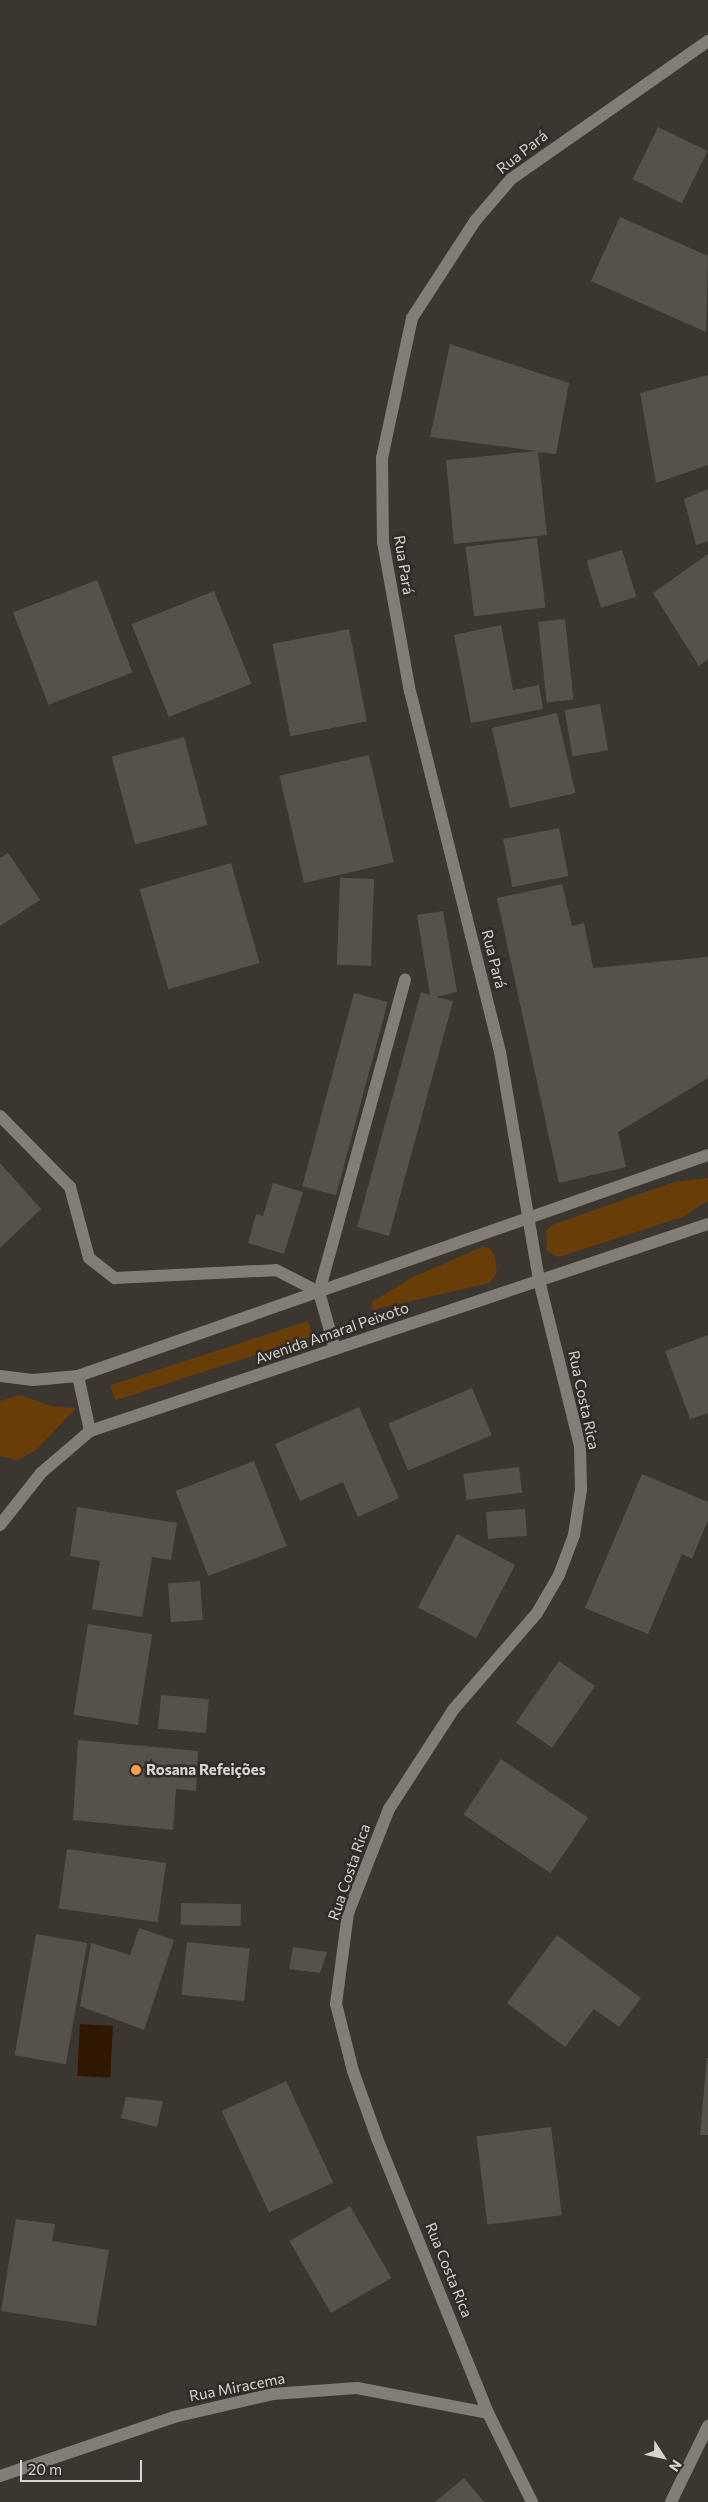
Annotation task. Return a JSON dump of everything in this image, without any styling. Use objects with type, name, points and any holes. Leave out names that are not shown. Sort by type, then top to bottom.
[{"type":"street","name":"Rua Pará","points":[[539,1280],[500,1052],[410,692],[383,542],[382,458],[412,318],[475,221],[511,179],[708,41]]},
{"type":"street","points":[[335,1349],[319,1292],[405,980]]},
{"type":"street","points":[[0,1116],[70,1187],[89,1258],[115,1278],[276,1270],[319,1292]]},
{"type":"street","points":[[0,1376],[33,1380],[78,1376],[708,1154]]},
{"type":"street","name":"Avenida Amaral Peixoto","points":[[0,1526],[40,1473],[90,1431],[708,1224]]},
{"type":"street","name":"Rua Costa Rica","points":[[532,2502],[488,2413],[377,2138],[353,2071],[336,2004],[348,1913],[389,1809],[453,1710],[537,1613],[560,1575],[574,1534],[580,1446],[539,1280]]},
{"type":"street","points":[[78,1376],[90,1431]]},
{"type":"street","name":"Rua Miracema","points":[[0,2476],[174,2417],[273,2394],[357,2388],[488,2413]]},
{"type":"street","points":[[671,2502],[708,2426]]},
{"type":"shaded area","points":[[708,1178],[708,1201],[682,1217],[559,1257],[547,1251],[546,1231],[552,1225],[674,1182]]},
{"type":"shaded area","points":[[482,1247],[490,1248],[495,1257],[497,1272],[490,1283],[372,1310],[372,1302],[413,1277]]},
{"type":"shaded area","points":[[308,1321],[313,1336],[115,1400],[110,1385]]},
{"type":"shaded area","points":[[20,1395],[51,1406],[76,1408],[35,1451],[17,1460],[0,1456],[0,1401]]},
{"type":"shaded area","points":[[80,2024],[113,2026],[110,2078],[77,2076]]},
{"type":"building","points":[[658,127],[707,151],[682,203],[633,179]]},
{"type":"building","points":[[620,217],[708,256],[706,332],[591,281]]},
{"type":"building","points":[[450,344],[569,383],[556,454],[538,452],[547,535],[454,544],[446,460],[537,451],[430,437]]},
{"type":"building","points":[[708,375],[708,465],[656,483],[640,393]]},
{"type":"building","points":[[708,489],[708,541],[696,545],[684,499]]},
{"type":"building","points":[[537,538],[546,607],[474,616],[466,547]]},
{"type":"building","points":[[622,550],[636,597],[601,608],[587,561]]},
{"type":"building","points":[[708,554],[708,659],[699,666],[653,593]]},
{"type":"building","points":[[97,580],[132,672],[48,705],[13,612]]},
{"type":"building","points":[[214,591],[251,684],[169,717],[131,624]]},
{"type":"building","points":[[565,619],[573,700],[547,702],[538,622]]},
{"type":"building","points":[[501,625],[513,690],[539,685],[543,709],[471,723],[454,635]]},
{"type":"building","points":[[349,629],[367,721],[290,736],[272,644]]},
{"type":"building","points":[[600,704],[608,750],[573,757],[565,710]]},
{"type":"building","points":[[557,713],[575,793],[510,808],[492,728]]},
{"type":"building","points":[[184,737],[208,825],[135,844],[112,756]]},
{"type":"building","points":[[369,755],[394,862],[304,883],[279,776]]},
{"type":"building","points":[[559,828],[568,876],[512,887],[503,839]]},
{"type":"building","points":[[8,853],[40,900],[0,926],[0,858]]},
{"type":"building","points":[[231,863],[260,963],[168,989],[140,889]]},
{"type":"building","points":[[340,878],[374,879],[371,966],[337,965]]},
{"type":"building","points":[[562,884],[572,926],[584,923],[593,968],[708,957],[708,1078],[618,1132],[626,1167],[559,1183],[497,898]]},
{"type":"building","points":[[443,911],[457,992],[436,997],[453,1001],[389,1236],[357,1227],[421,992],[430,995],[417,915]]},
{"type":"building","points":[[354,993],[388,1002],[336,1195],[302,1186]]},
{"type":"building","points":[[0,1163],[41,1209],[0,1248]]},
{"type":"building","points":[[273,1183],[303,1192],[284,1254],[248,1243],[256,1214],[263,1216]]},
{"type":"building","points":[[708,1335],[708,1413],[690,1419],[665,1351]]},
{"type":"building","points":[[472,1388],[492,1435],[408,1471],[388,1424]]},
{"type":"building","points":[[359,1407],[399,1498],[358,1517],[343,1482],[300,1501],[275,1444]]},
{"type":"building","points":[[254,1461],[287,1546],[208,1576],[176,1491]]},
{"type":"building","points":[[519,1467],[522,1493],[467,1500],[463,1474]]},
{"type":"building","points":[[642,1474],[708,1502],[708,1520],[692,1559],[682,1554],[648,1634],[585,1608]]},
{"type":"building","points":[[77,1507],[177,1523],[171,1560],[152,1557],[142,1617],[92,1609],[100,1561],[70,1556]]},
{"type":"building","points":[[525,1509],[527,1536],[488,1539],[486,1512]]},
{"type":"building","points":[[457,1534],[515,1565],[476,1638],[418,1607]]},
{"type":"building","points":[[200,1581],[203,1620],[171,1622],[168,1583]]},
{"type":"building","points":[[88,1624],[152,1634],[138,1725],[74,1715]]},
{"type":"building","points":[[559,1661],[595,1686],[552,1748],[516,1722]]},
{"type":"building","points":[[161,1695],[209,1699],[206,1733],[158,1729]]},
{"type":"building","name":"Rosana Refeições","points":[[78,1740],[198,1751],[196,1791],[176,1789],[173,1830],[73,1820]]},
{"type":"building","points":[[501,1759],[588,1818],[551,1873],[464,1815]]},
{"type":"building","points":[[67,1849],[166,1863],[158,1922],[59,1908]]},
{"type":"building","points":[[181,1903],[241,1904],[241,1926],[181,1925]]},
{"type":"building","points":[[139,1928],[174,1940],[144,2030],[80,2006],[91,1943],[130,1955]]},
{"type":"building","points":[[36,1934],[87,1943],[66,2064],[15,2055]]},
{"type":"building","points":[[557,1935],[641,1998],[619,2027],[594,2009],[565,2047],[507,2003]]},
{"type":"building","points":[[187,1942],[250,1949],[244,2001],[181,1995]]},
{"type":"building","points":[[293,1947],[327,1952],[320,1973],[289,1969]]},
{"type":"building","points":[[707,2058],[708,2135],[700,2135]]},
{"type":"building","points":[[286,2081],[333,2183],[269,2213],[222,2111]]},
{"type":"building","points":[[126,2097],[163,2101],[157,2127],[121,2118]]},
{"type":"building","points":[[551,2127],[562,2215],[487,2224],[477,2136]]},
{"type":"building","points":[[350,2206],[392,2278],[331,2313],[289,2241]]},
{"type":"building","points":[[16,2219],[55,2224],[52,2241],[109,2250],[96,2326],[1,2311]]},
{"type":"building","points":[[464,2478],[484,2502],[435,2502]]},
{"type":"place","name":"Rosana Refeições","points":[[136,1770]]}]
